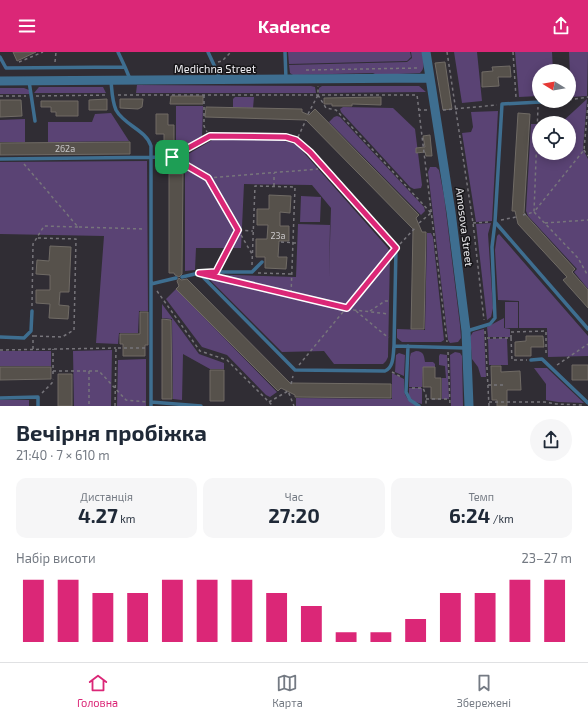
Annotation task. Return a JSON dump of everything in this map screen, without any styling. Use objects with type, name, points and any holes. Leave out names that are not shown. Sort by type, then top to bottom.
[{"type":"street","name":"Amosova Street","points":[[426,52],[451,212],[466,331],[470,406]]},
{"type":"street","name":"Medichna Street","points":[[0,81],[430,78]]},
{"type":"lane","points":[[118,52],[131,80]]},
{"type":"lane","points":[[208,52],[221,80]]},
{"type":"lane","points":[[285,52],[286,79]]},
{"type":"lane","points":[[0,57],[6,68],[125,67]]},
{"type":"lane","points":[[111,80],[114,105],[120,116],[148,139],[151,146],[151,404],[201,406]]},
{"type":"lane","points":[[29,81],[35,121]]},
{"type":"lane","points":[[466,331],[490,324],[495,318],[492,247],[495,222],[502,104],[532,102]]},
{"type":"lane","points":[[0,159],[172,157],[210,136],[280,136],[296,140],[325,169],[396,248],[394,346],[392,364],[388,370],[383,371],[295,370],[199,273]]},
{"type":"lane","points":[[495,222],[588,329]]},
{"type":"lane","points":[[182,277],[199,273],[252,272],[262,262]]},
{"type":"lane","points":[[151,284],[176,278]]},
{"type":"lane","points":[[0,338],[24,338],[31,331],[32,311]]},
{"type":"lane","points":[[394,346],[466,348]]},
{"type":"lane","points":[[408,346],[407,394],[410,400],[419,406]]},
{"type":"lane","points":[[531,360],[542,360],[547,363],[588,404]]},
{"type":"lane","points":[[0,398],[38,397],[38,406]]},
{"type":"path","points":[[18,63],[43,52]]},
{"type":"path","points":[[54,68],[56,52]]},
{"type":"path","points":[[214,63],[222,60],[231,52]]},
{"type":"path","points":[[447,52],[473,223],[485,326],[489,406]]},
{"type":"path","points":[[513,52],[517,103]]},
{"type":"path","points":[[308,114],[318,95],[318,84]]},
{"type":"path","points":[[135,90],[135,95]]},
{"type":"path","points":[[204,95],[204,126],[210,136]]},
{"type":"path","points":[[318,95],[326,108],[336,110],[431,213]]},
{"type":"path","points":[[0,96],[417,95],[448,347],[450,406]]},
{"type":"path","points":[[576,99],[588,97]]},
{"type":"path","points":[[441,110],[502,104]]},
{"type":"path","points":[[523,215],[534,212],[584,150],[588,104]]},
{"type":"path","points":[[538,108],[534,212],[578,258],[588,276]]},
{"type":"path","points":[[418,110],[430,110]]},
{"type":"path","points":[[296,140],[306,120]]},
{"type":"path","points":[[584,150],[588,156]]},
{"type":"path","points":[[172,157],[208,178],[253,255]]},
{"type":"path","points":[[20,159],[78,227]]},
{"type":"path","points":[[208,178],[325,169]]},
{"type":"path","points":[[274,173],[274,186]]},
{"type":"path","points":[[292,274],[252,272],[255,186],[295,187],[292,295]]},
{"type":"path","points":[[419,223],[431,213]]},
{"type":"path","points":[[495,222],[516,216]]},
{"type":"path","points":[[545,224],[588,220]]},
{"type":"path","points":[[473,223],[490,222]]},
{"type":"path","points":[[32,311],[33,244],[44,226],[151,229]]},
{"type":"path","points":[[291,384],[295,370],[396,248],[415,228]]},
{"type":"path","points":[[238,230],[253,231]]},
{"type":"path","points":[[216,272],[238,230]]},
{"type":"path","points":[[34,336],[62,337],[74,330],[75,292],[76,239],[36,238]]},
{"type":"path","points":[[281,242],[297,243]]},
{"type":"path","points":[[292,270],[296,271]]},
{"type":"path","points":[[214,277],[354,310],[385,314]]},
{"type":"path","points":[[151,284],[200,351],[227,360],[273,406]]},
{"type":"path","points":[[369,312],[385,301]]},
{"type":"path","points":[[354,310],[385,335]]},
{"type":"path","points":[[31,331],[34,336],[33,349]]},
{"type":"path","points":[[531,360],[512,360],[511,332],[546,331],[547,363]]},
{"type":"path","points":[[486,338],[511,338]]},
{"type":"path","points":[[552,368],[588,344]]},
{"type":"path","points":[[115,406],[116,348]]},
{"type":"path","points":[[0,350],[151,348]]},
{"type":"path","points":[[53,349],[53,374]]},
{"type":"path","points":[[388,370],[402,377]]},
{"type":"path","points":[[53,371],[99,371],[126,400],[151,404]]},
{"type":"path","points":[[89,371],[89,406]]},
{"type":"path","points":[[38,397],[52,383],[53,379]]},
{"type":"path","points":[[488,385],[504,385]]},
{"type":"path","points":[[406,388],[422,388],[426,394],[426,406]]},
{"type":"path","points":[[269,402],[288,392],[294,406]]},
{"type":"path","points":[[426,399],[450,399]]},
{"type":"path","points":[[489,402],[588,404]]},
{"type":"shaded area","points":[[288,52],[410,52],[411,57],[407,61],[289,64]]},
{"type":"shaded area","points":[[411,52],[422,52],[424,66],[420,73],[377,75],[373,73],[293,75],[290,73],[289,65],[407,62],[412,58]]},
{"type":"shaded area","points":[[454,52],[477,52],[482,101],[462,103]]},
{"type":"shaded area","points":[[515,52],[552,52],[553,64],[532,64],[532,96],[519,97]]},
{"type":"shaded area","points":[[569,52],[588,52],[587,96],[576,97],[576,64],[570,64]]},
{"type":"shaded area","points":[[137,85],[311,86],[315,87],[316,93],[136,93]]},
{"type":"shaded area","points":[[322,86],[419,86],[426,92],[319,93],[319,88]]},
{"type":"shaded area","points":[[39,87],[103,87],[106,93],[34,93]]},
{"type":"shaded area","points":[[0,88],[24,88],[29,90],[29,94],[0,94]]},
{"type":"shaded area","points":[[235,97],[254,97],[253,108],[233,107],[233,99]]},
{"type":"shaded area","points":[[587,99],[583,149],[588,159],[588,289],[574,272],[577,269],[528,216],[526,211],[531,124],[532,160],[576,160],[576,116],[569,116]]},
{"type":"shaded area","points":[[176,106],[203,106],[202,137],[178,149],[176,147]]},
{"type":"shaded area","points":[[343,107],[393,108],[415,129],[422,185],[421,188],[414,189],[410,187],[341,112],[340,109]]},
{"type":"shaded area","points":[[498,111],[492,221],[476,222],[462,133],[471,132],[473,127],[471,112]]},
{"type":"shaded area","points":[[111,113],[129,141],[48,142],[48,122],[92,122],[95,114]]},
{"type":"shaded area","points":[[337,116],[340,117],[424,207],[425,211],[421,215],[329,122]]},
{"type":"shaded area","points":[[25,119],[25,142],[0,142],[0,120]]},
{"type":"shaded area","points":[[214,139],[280,140],[297,145],[388,248],[390,253],[388,357],[383,364],[334,364],[324,351],[282,352],[204,274],[296,277],[298,224],[330,225],[329,278],[331,208],[312,185],[244,184],[241,248],[196,248],[195,270],[185,271],[185,156]]},
{"type":"shaded area","points":[[147,161],[148,311],[139,311],[138,333],[119,333],[118,344],[96,343],[104,236],[0,234],[0,162]]},
{"type":"shaded area","points":[[430,167],[436,167],[439,170],[444,196],[460,325],[461,338],[458,342],[450,343],[448,340],[428,172]]},
{"type":"shaded area","points":[[301,196],[321,197],[320,222],[300,222]]},
{"type":"shaded area","points":[[491,223],[488,234],[493,308],[491,317],[487,320],[476,224]]},
{"type":"shaded area","points":[[427,233],[431,233],[433,237],[444,340],[441,342],[402,342],[397,338],[397,329],[425,330]]},
{"type":"shaded area","points":[[499,234],[588,336],[588,356],[548,357],[547,328],[519,328],[519,301],[498,300],[495,250],[497,236]]},
{"type":"shaded area","points":[[176,289],[277,392],[270,397],[266,395],[227,355],[202,347],[166,299]]},
{"type":"shaded area","points":[[505,302],[518,302],[518,328],[505,328]]},
{"type":"shaded area","points":[[162,304],[199,354],[224,363],[224,369],[210,369],[183,354],[182,400],[173,399],[172,319],[162,318]]},
{"type":"shaded area","points":[[504,318],[504,328],[510,329],[510,337],[488,337],[487,327]]},
{"type":"shaded area","points":[[484,329],[486,377],[481,377],[478,367],[472,359],[470,337],[473,332]]},
{"type":"shaded area","points":[[507,338],[508,365],[489,365],[488,339]]},
{"type":"shaded area","points":[[112,350],[111,406],[74,406],[73,351]]},
{"type":"shaded area","points":[[0,351],[51,351],[51,366],[0,366]]},
{"type":"shaded area","points":[[416,351],[422,353],[425,362],[433,362],[435,367],[423,367],[422,387],[409,387],[410,357],[411,353]]},
{"type":"shaded area","points":[[455,352],[460,353],[462,356],[463,406],[451,406],[450,355]]},
{"type":"shaded area","points":[[399,353],[405,355],[404,376],[395,372],[396,355]]},
{"type":"shaded area","points":[[440,354],[447,355],[449,399],[442,399],[442,378],[446,378],[445,366],[439,365]]},
{"type":"shaded area","points":[[146,359],[146,406],[117,406],[118,360]]},
{"type":"shaded area","points":[[534,368],[547,368],[584,403],[546,400],[546,384]]},
{"type":"shaded area","points":[[392,373],[404,379],[405,395],[417,406],[296,406],[296,398],[392,399]]},
{"type":"shaded area","points":[[409,388],[422,388],[422,404],[415,402],[409,397]]},
{"type":"shaded area","points":[[0,400],[29,400],[29,406],[0,406]]},
{"type":"building","points":[[13,52],[36,52],[17,61]]},
{"type":"building","points":[[445,62],[452,109],[443,110],[435,63]]},
{"type":"building","points":[[510,66],[511,77],[498,77],[499,86],[482,87],[482,72],[493,71],[492,67]]},
{"type":"building","points":[[171,96],[203,96],[203,104],[170,104]]},
{"type":"building","points":[[381,97],[381,105],[352,104],[352,106],[332,106],[332,104],[324,104],[324,98]]},
{"type":"building","points":[[107,99],[107,110],[89,110],[89,100]]},
{"type":"building","points":[[120,99],[143,99],[142,107],[138,109],[120,108]]},
{"type":"building","points":[[0,100],[21,100],[22,116],[0,117]]},
{"type":"building","points":[[41,101],[78,101],[78,116],[56,116],[56,112],[51,112],[51,107],[41,107]]},
{"type":"building","points":[[206,107],[302,109],[302,112],[309,115],[315,109],[419,215],[416,218],[422,232],[426,232],[424,329],[411,329],[413,229],[306,120],[205,117]]},
{"type":"building","points":[[518,113],[530,114],[524,213],[575,269],[572,272],[588,290],[588,308],[563,280],[567,277],[518,224],[515,211],[512,211]]},
{"type":"building","points":[[156,114],[168,114],[168,125],[174,125],[174,146],[164,146],[164,134],[156,134]]},
{"type":"building","points":[[430,135],[432,156],[426,156],[425,152],[416,153],[416,148],[425,147],[423,136]]},
{"type":"building","points":[[130,142],[130,154],[0,155],[0,143]]},
{"type":"building","points":[[169,174],[183,174],[182,274],[179,277],[174,273],[169,273]]},
{"type":"building","points":[[269,195],[291,196],[290,213],[280,212],[280,226],[289,226],[289,241],[279,241],[278,257],[287,257],[286,269],[265,268],[265,257],[256,257],[256,239],[267,239],[268,225],[257,225],[257,209],[269,209]]},
{"type":"building","points":[[50,246],[71,247],[69,292],[60,292],[59,305],[69,306],[68,319],[49,318],[50,304],[36,303],[36,290],[50,290],[50,275],[36,274],[37,260],[49,261]]},
{"type":"building","points":[[179,278],[181,280],[187,279],[290,383],[391,384],[391,398],[295,397],[295,395],[281,388],[278,391],[176,289],[179,286],[177,281]]},
{"type":"building","points":[[140,312],[148,312],[148,345],[145,345],[145,356],[123,356],[123,344],[120,344],[120,334],[140,334]]},
{"type":"building","points":[[162,319],[171,320],[172,399],[162,399]]},
{"type":"building","points":[[526,336],[543,336],[544,347],[531,347],[531,356],[515,356],[515,342],[526,341]]},
{"type":"building","points":[[572,365],[588,365],[588,380],[572,380]]},
{"type":"building","points":[[491,366],[501,366],[501,372],[520,371],[521,390],[507,390],[507,406],[497,406],[497,400],[492,400]]},
{"type":"building","points":[[0,367],[51,367],[51,379],[0,380]]},
{"type":"building","points":[[423,367],[435,367],[435,378],[441,378],[441,399],[431,399],[431,387],[423,387]]},
{"type":"building","points":[[210,370],[224,370],[224,401],[210,401]]},
{"type":"building","points":[[58,374],[72,374],[72,406],[58,406]]},
{"type":"route","points":[[210,136],[280,136],[296,140],[310,152],[396,248],[347,308],[199,273],[216,272],[238,230],[208,178],[172,157],[210,136]]}]
